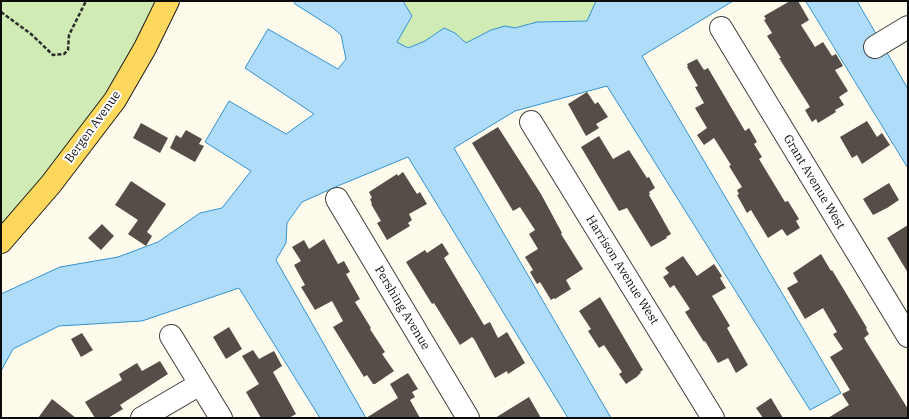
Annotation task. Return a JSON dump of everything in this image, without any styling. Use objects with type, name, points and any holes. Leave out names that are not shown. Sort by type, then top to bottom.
[{"type":"main road","name":"Bergen Avenue","points":[[1,242],[51,184],[114,100],[145,48],[168,1]]},
{"type":"street","name":"Grant Avenue West","points":[[721,28],[908,336]]},
{"type":"street","points":[[875,47],[908,28]]},
{"type":"street","name":"Harrison Avenue West","points":[[532,122],[714,418]]},
{"type":"street","name":"Pershing Avenue","points":[[337,199],[468,418]]},
{"type":"street","points":[[171,336],[220,418]]},
{"type":"street","points":[[142,418],[200,384]]},
{"type":"path","points":[[1,12],[31,34],[53,55],[64,54],[68,50],[69,35],[86,1]]},
{"type":"green space","points":[[1,1],[168,1],[145,48],[1,241]]},
{"type":"green space","points":[[403,1],[596,1],[587,21],[537,22],[515,28],[505,26],[491,30],[466,43],[455,33],[444,28],[425,41],[408,49],[397,42],[412,16]]},
{"type":"water","points":[[295,1],[403,1],[412,16],[397,42],[408,48],[425,41],[444,28],[455,33],[466,43],[491,30],[505,26],[515,28],[537,22],[587,21],[596,1],[733,1],[642,56],[841,393],[810,410],[607,86],[515,111],[454,148],[611,418],[568,418],[408,157],[302,202],[287,223],[286,243],[276,260],[366,418],[320,418],[239,288],[142,321],[59,326],[13,349],[1,371],[1,294],[60,267],[118,257],[158,242],[200,213],[222,208],[251,171],[205,142],[229,101],[286,134],[314,114],[245,68],[268,29],[338,69],[346,59],[341,35],[333,28],[295,4]]},
{"type":"water","points":[[806,1],[857,1],[908,89],[908,168]]},
{"type":"building","points":[[790,1],[798,1],[809,20],[801,25],[815,47],[823,42],[832,56],[836,54],[843,66],[835,70],[848,91],[839,97],[844,105],[835,110],[836,112],[818,123],[816,119],[812,122],[805,110],[810,107],[767,36],[772,33],[764,20],[766,19],[764,16]]},
{"type":"building","points":[[697,59],[704,70],[708,68],[745,131],[749,128],[757,142],[754,144],[762,157],[759,159],[785,202],[788,201],[799,219],[796,221],[800,228],[787,236],[782,229],[768,238],[751,210],[747,213],[737,195],[739,194],[737,190],[742,187],[729,166],[731,165],[714,138],[704,145],[697,135],[707,128],[695,108],[704,103],[695,87],[698,86],[687,67],[687,64]]},
{"type":"building","points":[[587,92],[595,104],[598,102],[608,117],[596,124],[599,128],[586,136],[568,104]]},
{"type":"building","points":[[867,121],[877,137],[882,133],[890,145],[862,164],[857,155],[852,158],[840,137]]},
{"type":"building","points":[[141,123],[168,138],[160,153],[133,138]]},
{"type":"building","points":[[498,127],[541,194],[562,233],[561,234],[583,269],[566,280],[571,289],[555,299],[554,298],[551,300],[540,282],[537,284],[530,272],[533,270],[525,257],[538,249],[529,234],[535,230],[520,207],[513,211],[472,143]]},
{"type":"building","points":[[186,130],[202,139],[199,144],[204,146],[195,162],[170,148],[176,135],[181,138]]},
{"type":"building","points":[[599,136],[613,159],[629,150],[647,178],[649,177],[655,188],[649,192],[649,195],[671,234],[666,237],[667,238],[651,247],[627,208],[619,211],[581,147]]},
{"type":"building","points":[[403,172],[417,194],[420,192],[427,204],[409,214],[412,220],[408,223],[410,226],[387,240],[377,223],[381,221],[371,204],[370,199],[372,198],[369,192],[397,174],[398,176]]},
{"type":"building","points":[[131,181],[166,204],[147,232],[152,236],[146,246],[128,234],[138,220],[115,205]]},
{"type":"building","points":[[889,183],[899,200],[873,215],[863,199]]},
{"type":"building","points":[[102,224],[114,236],[101,250],[88,238]]},
{"type":"building","points":[[908,225],[908,273],[887,238]]},
{"type":"building","points":[[324,239],[338,264],[344,261],[350,272],[346,274],[360,299],[355,302],[385,352],[382,354],[394,371],[375,384],[373,384],[367,375],[364,377],[333,327],[343,321],[332,301],[315,310],[301,287],[305,285],[294,265],[301,261],[292,247],[304,240],[309,249]]},
{"type":"building","points":[[442,243],[449,254],[444,258],[484,325],[490,322],[498,338],[507,332],[525,363],[508,374],[507,371],[495,378],[472,337],[460,345],[406,262],[425,250],[427,253]]},
{"type":"building","points":[[821,254],[867,328],[866,329],[869,334],[864,338],[908,409],[908,418],[828,418],[849,405],[842,394],[850,390],[830,357],[843,349],[833,334],[837,332],[823,308],[805,319],[787,288],[798,282],[793,273]]},
{"type":"building","points":[[683,256],[697,276],[714,264],[722,276],[720,278],[726,288],[712,296],[730,326],[727,328],[748,365],[736,373],[728,358],[718,363],[685,312],[690,309],[674,285],[670,288],[663,277],[669,273],[665,268]]},
{"type":"building","points":[[600,297],[643,370],[638,376],[626,384],[619,374],[622,372],[604,345],[599,348],[588,331],[591,329],[579,311]]},
{"type":"building","points":[[229,327],[242,349],[226,359],[213,337]]},
{"type":"building","points":[[82,333],[93,350],[81,357],[71,339]]},
{"type":"building","points":[[253,350],[259,359],[274,351],[282,366],[273,372],[296,414],[289,418],[261,418],[246,392],[259,384],[242,356]]},
{"type":"building","points":[[160,361],[168,374],[120,405],[123,409],[108,418],[95,418],[85,402],[122,380],[119,374],[137,363],[142,371]]},
{"type":"building","points":[[408,373],[418,389],[412,392],[415,397],[410,400],[420,418],[366,418],[398,398],[390,384]]},
{"type":"building","points":[[529,397],[541,418],[495,418]]},
{"type":"building","points":[[771,398],[783,418],[763,418],[756,408]]},
{"type":"building","points":[[52,399],[76,418],[38,418]]}]
